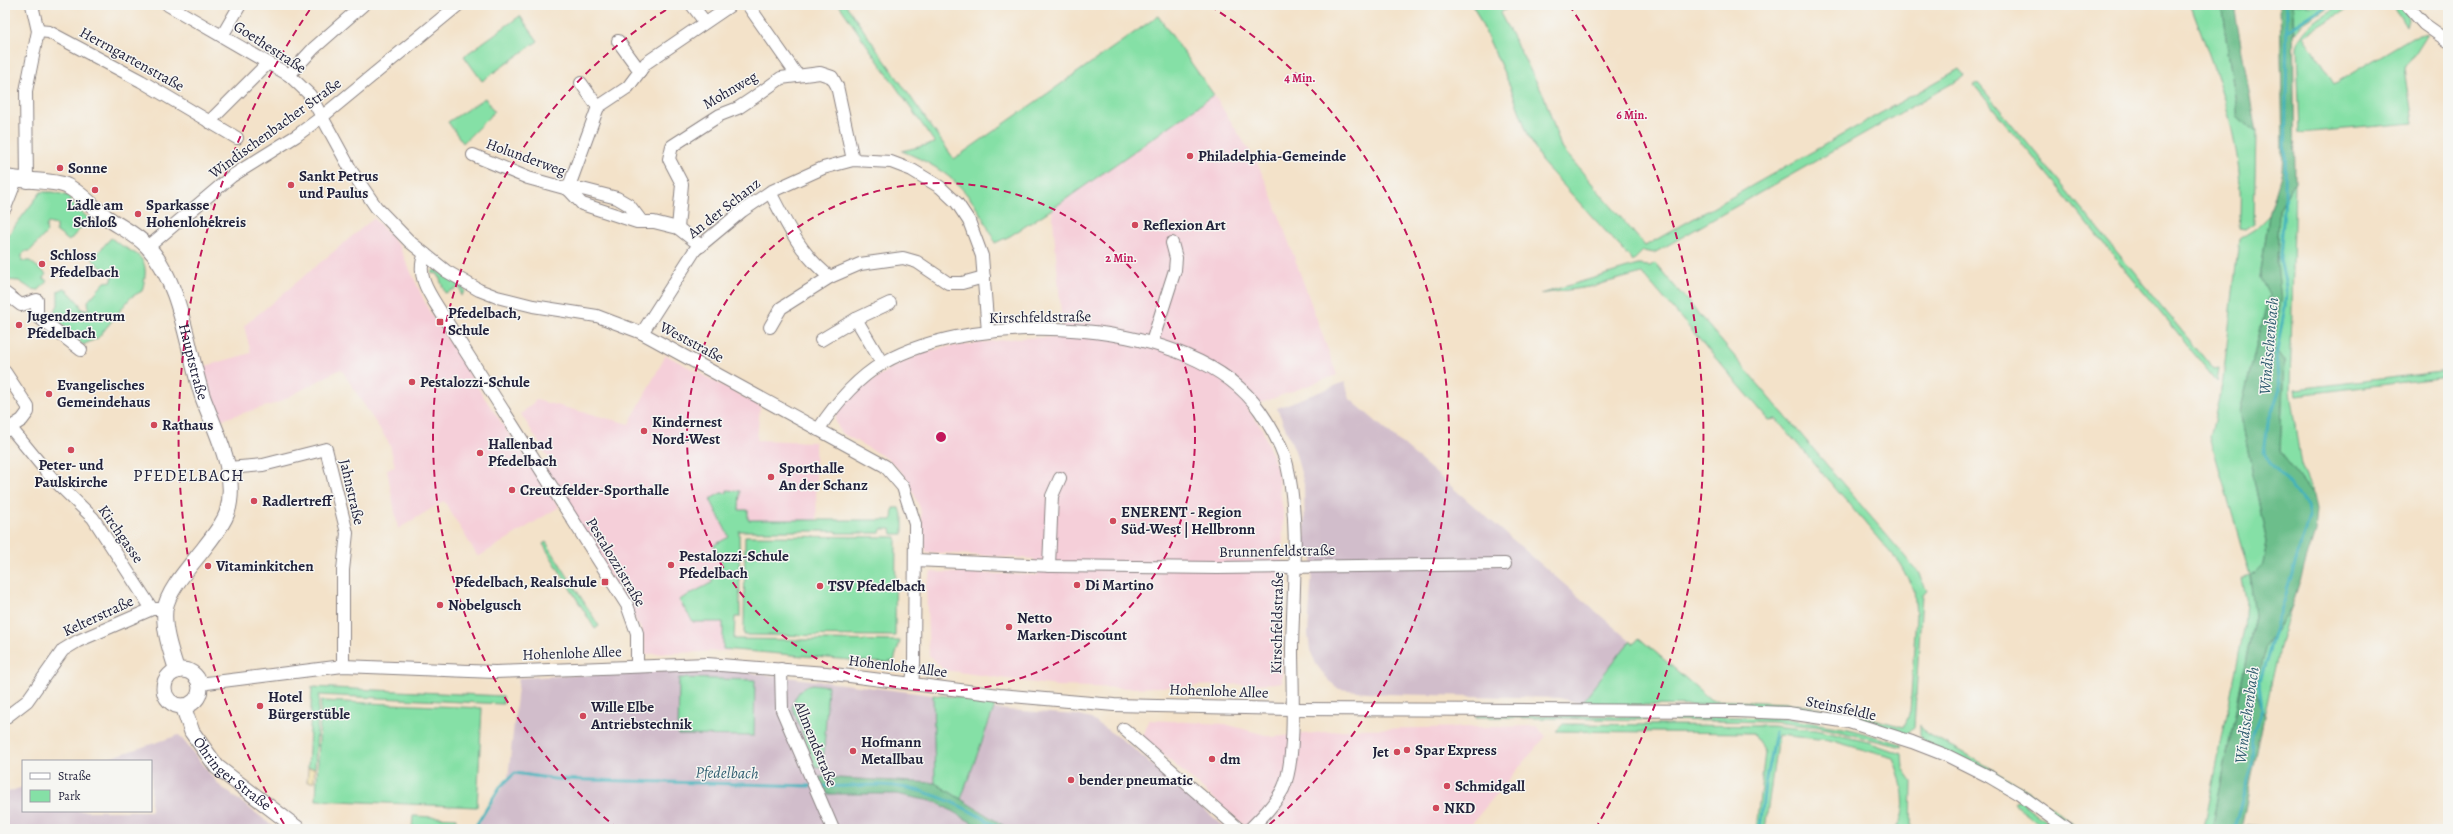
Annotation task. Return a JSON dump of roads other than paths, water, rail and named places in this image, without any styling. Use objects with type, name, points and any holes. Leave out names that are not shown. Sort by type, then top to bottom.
[{"type":"main road","name":"Hauptstraße","points":[[16,180],[66,186],[148,247],[169,284],[180,312],[201,392],[224,450],[228,468],[230,498],[227,513],[220,527],[159,609],[166,626],[177,671]]},
{"type":"main road","points":[[177,671],[191,673],[204,684],[194,700],[183,706],[168,700],[164,688],[168,677],[177,671]]},
{"type":"main road","name":"Öhringer Straße","points":[[183,706],[192,732],[217,767],[298,829]]},
{"type":"street","points":[[5,208],[16,180],[26,91],[38,31],[34,10],[44,5]]},
{"type":"street","name":"Goethestraße","points":[[168,5],[289,75],[310,95],[323,116]]},
{"type":"street","points":[[222,36],[240,5]]},
{"type":"street","points":[[289,75],[314,48],[362,5]]},
{"type":"street","name":"Windischenbacher Straße","points":[[148,247],[232,176],[296,136],[323,116],[458,5]]},
{"type":"street","points":[[692,5],[706,22]]},
{"type":"street","points":[[581,83],[598,107],[628,87],[646,63],[731,5]]},
{"type":"street","points":[[748,5],[797,75]]},
{"type":"street","points":[[2407,5],[2424,24],[2448,42]]},
{"type":"street","name":"Herrngartenstraße","points":[[38,31],[49,32],[141,81],[237,138]]},
{"type":"street","points":[[618,42],[640,71]]},
{"type":"street","points":[[209,122],[268,63]]},
{"type":"street","name":"Mohnweg","points":[[678,228],[682,184],[669,159],[672,146],[720,115],[748,102],[781,78],[820,73],[832,78],[837,86],[853,160]]},
{"type":"street","name":"Holunderweg","points":[[568,189],[598,107]]},
{"type":"street","name":"Weststraße","points":[[323,116],[352,172],[376,207],[389,223],[446,271],[479,290],[497,297],[533,306],[597,316],[642,333],[818,430],[869,456],[896,476],[909,500],[915,524],[916,560],[912,684]]},
{"type":"street","name":"Holunderweg","points":[[473,155],[528,178],[568,189],[582,189],[617,198],[629,205],[642,222]]},
{"type":"street","name":"An der Schanz","points":[[642,333],[662,299],[695,250],[742,211],[770,192],[823,168],[853,160],[891,162],[912,170],[940,187],[957,203],[969,221],[982,256],[988,332]]},
{"type":"street","name":"Holunderweg","points":[[568,189],[582,204],[637,222],[654,222],[678,228],[701,246]]},
{"type":"street","points":[[770,192],[795,241],[818,269],[830,277]]},
{"type":"street","points":[[1152,342],[1175,270],[1176,258],[1172,243]]},
{"type":"street","name":"Pestalozzistraße","points":[[425,254],[420,264],[420,274],[445,319],[627,605],[637,633],[637,666]]},
{"type":"street","points":[[770,327],[781,308],[830,277],[860,264],[903,258],[917,262],[948,283],[962,282],[984,277]]},
{"type":"street","points":[[5,293],[21,305],[36,300],[37,316],[81,350]]},
{"type":"street","points":[[821,340],[856,319],[890,303]]},
{"type":"street","points":[[856,319],[882,363]]},
{"type":"street","name":"Kirschfeldstraße","points":[[818,430],[832,408],[848,390],[882,363],[909,350],[939,341],[988,332],[1025,330],[1104,333],[1152,342],[1194,357],[1220,372],[1259,409],[1277,440],[1286,463],[1294,503],[1292,710],[1289,770],[1284,788],[1275,802],[1250,829]]},
{"type":"street","points":[[5,372],[28,407],[28,412],[8,429]]},
{"type":"street","name":"Kirchgasse","points":[[8,429],[51,477],[93,518],[159,609]]},
{"type":"street","name":"Jahnstraße","points":[[228,468],[263,465],[326,449],[347,533],[342,570],[343,666]]},
{"type":"street","points":[[1049,566],[1052,496],[1060,478]]},
{"type":"street","name":"Brunnenfeldstraße","points":[[916,560],[1049,566],[1505,564]]},
{"type":"street","name":"Kelterstraße","points":[[5,718],[27,701],[41,683],[51,664],[63,650],[78,641],[159,609]]},
{"type":"street","name":"Hohenlohe Allee","points":[[204,684],[281,672],[343,666],[495,672],[707,664],[781,669],[999,695],[1114,705],[1292,710],[1584,711]]},
{"type":"street","name":"Allmendstraße","points":[[781,669],[782,710],[834,829]]},
{"type":"street","name":"Steinsfeldle","points":[[1584,711],[1788,713],[1849,722],[1948,756],[2019,794],[2067,829]]},
{"type":"street","points":[[1124,729],[1239,829]]},
{"type":"waterway","name":"Windischenbach","points":[[2234,829],[2252,764],[2253,733],[2262,709],[2259,684],[2309,517],[2307,506],[2286,479],[2270,463],[2264,453],[2268,423],[2279,391],[2276,355],[2285,308],[2286,287],[2280,259],[2285,197],[2287,5]]},
{"type":"waterway","points":[[2288,30],[2327,5]]},
{"type":"waterway","points":[[1760,829],[1765,784],[1775,732]]},
{"type":"waterway","name":"Pfedelbach","points":[[474,829],[500,787],[515,773],[555,779],[811,786]]},
{"type":"waterway","name":"Pfedelbach","points":[[818,786],[880,785],[912,789],[943,798],[972,812],[1000,829]]},
{"type":"place","name":"Philadelphia-Gemeinde","points":[[1190,156]]},
{"type":"place","name":"Sonne","points":[[60,168]]},
{"type":"place","name":"Sankt Petrus und Paulus","points":[[291,185]]},
{"type":"place","name":"Lädle am Schloß","points":[[95,190]]},
{"type":"place","name":"Sparkasse Hohenlohekreis","points":[[138,214]]},
{"type":"place","name":"Reflexion Art","points":[[1135,225]]},
{"type":"place","name":"Schloss Pfedelbach","points":[[42,264]]},
{"type":"place","name":"Pfedelbach, Schule","points":[[440,322]]},
{"type":"place","name":"Jugendzentrum Pfedelbach","points":[[19,325]]},
{"type":"place","name":"Pestalozzi-Schule","points":[[412,382]]},
{"type":"place","name":"Evangelisches Gemeindehaus","points":[[49,394]]},
{"type":"place","name":"Rathaus","points":[[154,425]]},
{"type":"place","name":"Kindernest Nord-West","points":[[644,431]]},
{"type":"place","name":"Peter- und Paulskirche","points":[[71,450]]},
{"type":"place","name":"Hallenbad Pfedelbach","points":[[480,453]]},
{"type":"place","name":"Sporthalle An der Schanz","points":[[771,477]]},
{"type":"place","name":"Creutzfelder-Sporthalle","points":[[512,490]]},
{"type":"place","name":"Radlertreff","points":[[254,501]]},
{"type":"place","name":"ENERENT - Region Süd-West | Hellbronn","points":[[1113,521]]},
{"type":"place","name":"Pestalozzi-Schule Pfedelbach","points":[[671,565]]},
{"type":"place","name":"Vitaminkitchen","points":[[208,566]]},
{"type":"place","name":"Pfedelbach, Realschule","points":[[605,582]]},
{"type":"place","name":"Di Martino","points":[[1077,585]]},
{"type":"place","name":"TSV Pfedelbach","points":[[820,586]]},
{"type":"place","name":"Nobelgusch","points":[[440,605]]},
{"type":"place","name":"Netto Marken-Discount","points":[[1009,627]]},
{"type":"place","name":"Hotel Bürgerstüble","points":[[260,706]]},
{"type":"place","name":"Wille Elbe Antriebstechnik","points":[[583,716]]},
{"type":"place","name":"Spar Express","points":[[1407,750]]},
{"type":"place","name":"Hofmann Metallbau","points":[[853,751]]},
{"type":"place","name":"Jet","points":[[1397,752]]},
{"type":"place","name":"dm","points":[[1212,759]]},
{"type":"place","name":"bender pneumatic","points":[[1071,780]]},
{"type":"place","name":"Schmidgall","points":[[1447,786]]},
{"type":"place","name":"NKD","points":[[1436,808]]},
{"type":"district","name":"PFEDELBACH","points":[[189,475]]}]
